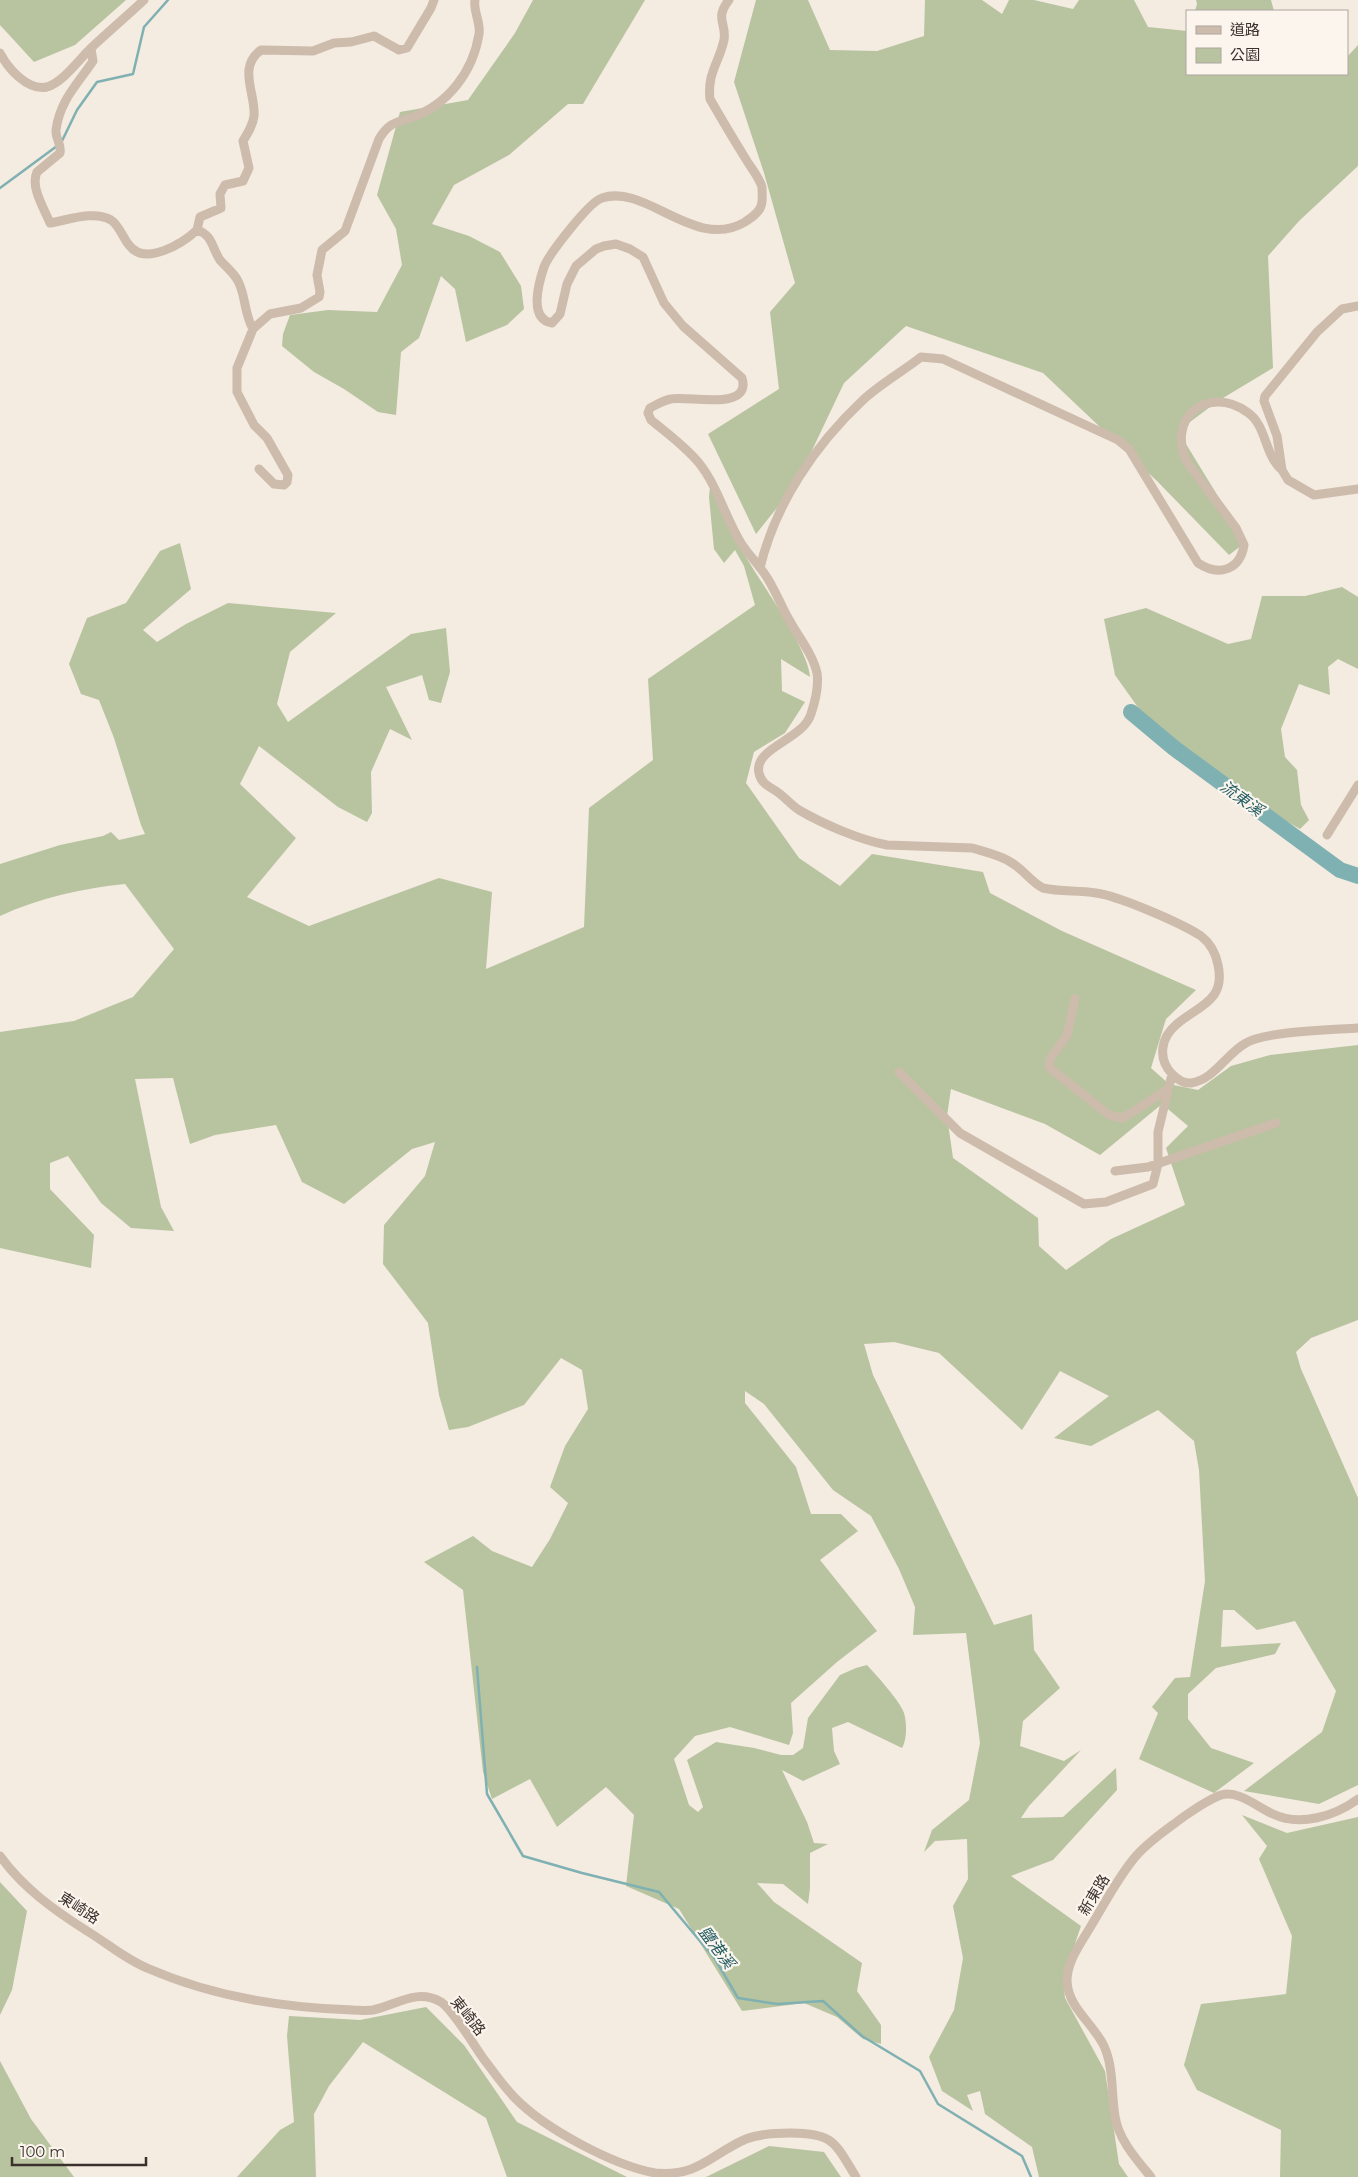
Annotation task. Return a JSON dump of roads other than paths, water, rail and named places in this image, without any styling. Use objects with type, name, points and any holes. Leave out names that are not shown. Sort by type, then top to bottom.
[{"type":"street","points":[[0,53],[16,75],[41,87],[50,86],[68,73],[144,0]]},
{"type":"street","points":[[91,49],[92,61],[68,94],[55,132],[61,150],[60,153],[37,172],[35,177],[37,190],[50,223],[87,216],[103,218],[116,225],[130,247],[144,254],[152,254],[183,242],[197,230],[200,217],[221,208],[221,190],[225,185],[243,181],[249,168],[243,141],[253,123],[254,113],[248,80],[250,68],[256,54],[261,50],[313,51],[334,43],[351,42],[374,36],[401,50],[407,48],[434,0]]},
{"type":"street","points":[[259,469],[274,484],[284,485],[287,482],[288,475],[267,438],[254,425],[237,392],[237,368],[253,329],[270,314],[301,308],[319,297],[317,275],[322,250],[345,231],[386,128],[399,120],[412,117],[437,105],[455,89],[465,74],[479,34],[475,0]]},
{"type":"street","points":[[729,0],[721,14],[721,23],[725,33],[708,84],[710,99],[762,187],[761,207],[754,217],[734,228],[708,229],[614,195],[595,201],[564,237],[545,266],[538,290],[537,305],[539,314],[547,322],[555,321],[560,314],[566,284],[576,266],[586,256],[604,246],[616,244],[630,249],[643,257],[664,303],[683,326],[742,378],[744,382],[740,393],[731,398],[702,400],[672,398],[650,408],[649,416],[699,464],[714,486],[741,542],[760,568],[805,646],[817,672],[818,680],[811,715],[807,724],[766,753],[758,766],[759,774],[768,788],[776,791],[798,810],[876,843],[887,846],[972,848],[1014,864],[1035,884],[1043,888],[1095,893],[1111,897],[1170,921],[1201,937],[1215,954],[1220,975],[1219,986],[1207,1004],[1177,1024],[1164,1041],[1163,1058],[1166,1066],[1181,1082],[1190,1083],[1200,1080],[1244,1043],[1263,1037],[1358,1028]]},
{"type":"street","points":[[197,230],[203,232],[211,240],[219,258],[238,281],[245,310],[253,329]]},
{"type":"street","points":[[1282,470],[1278,436],[1264,401],[1265,396],[1317,332],[1342,309],[1358,306]]},
{"type":"street","points":[[760,568],[766,545],[785,502],[818,448],[863,400],[921,357],[943,358],[1118,440],[1129,449],[1198,564],[1204,567],[1212,569],[1233,567],[1239,561],[1244,545],[1236,528],[1187,462],[1182,452],[1180,439],[1186,418],[1201,406],[1212,403],[1226,403],[1247,412],[1257,422],[1274,464],[1282,470],[1288,480],[1314,495],[1358,489]]},
{"type":"street","points":[[1327,835],[1358,785]]},
{"type":"street","points":[[1075,998],[1067,1035],[1050,1059],[1048,1065],[1050,1068],[1109,1115],[1116,1118],[1123,1118],[1168,1089]]},
{"type":"street","points":[[899,1072],[960,1133],[1084,1204],[1106,1202],[1153,1184],[1158,1164],[1158,1132],[1172,1074]]},
{"type":"street","points":[[1115,1171],[1148,1167],[1276,1123]]},
{"type":"street","name":"新東路","points":[[1151,2177],[1128,2147],[1115,2118],[1111,2073],[1104,2045],[1076,2007],[1069,1994],[1067,1980],[1075,1953],[1118,1881],[1135,1857],[1157,1836],[1210,1800],[1224,1794],[1237,1795],[1274,1815],[1288,1819],[1304,1819],[1321,1818],[1337,1812],[1358,1799]]},
{"type":"street","name":"東崎路","points":[[0,1856],[22,1882],[42,1900],[125,1957],[147,1968],[191,1984],[275,2004],[353,2010],[373,2010],[401,1999],[417,1996],[441,2003],[449,2010],[515,2098],[554,2127],[610,2159],[652,2173],[671,2176],[685,2175],[748,2138],[781,2133],[810,2133],[825,2137],[836,2146],[856,2177]]},
{"type":"waterway","points":[[61,143],[77,110],[97,82],[133,74],[144,27],[168,0]]},
{"type":"waterway","points":[[0,188],[57,146]]},
{"type":"waterway","name":"流東溪","points":[[1131,712],[1174,748],[1340,870],[1358,876]]},
{"type":"waterway","name":"鹽港溪","points":[[477,1667],[487,1794],[523,1856],[659,1892],[715,1959],[738,1998],[777,2004],[823,2001],[862,2036],[920,2071],[938,2104],[1022,2156],[1031,2177]]}]
